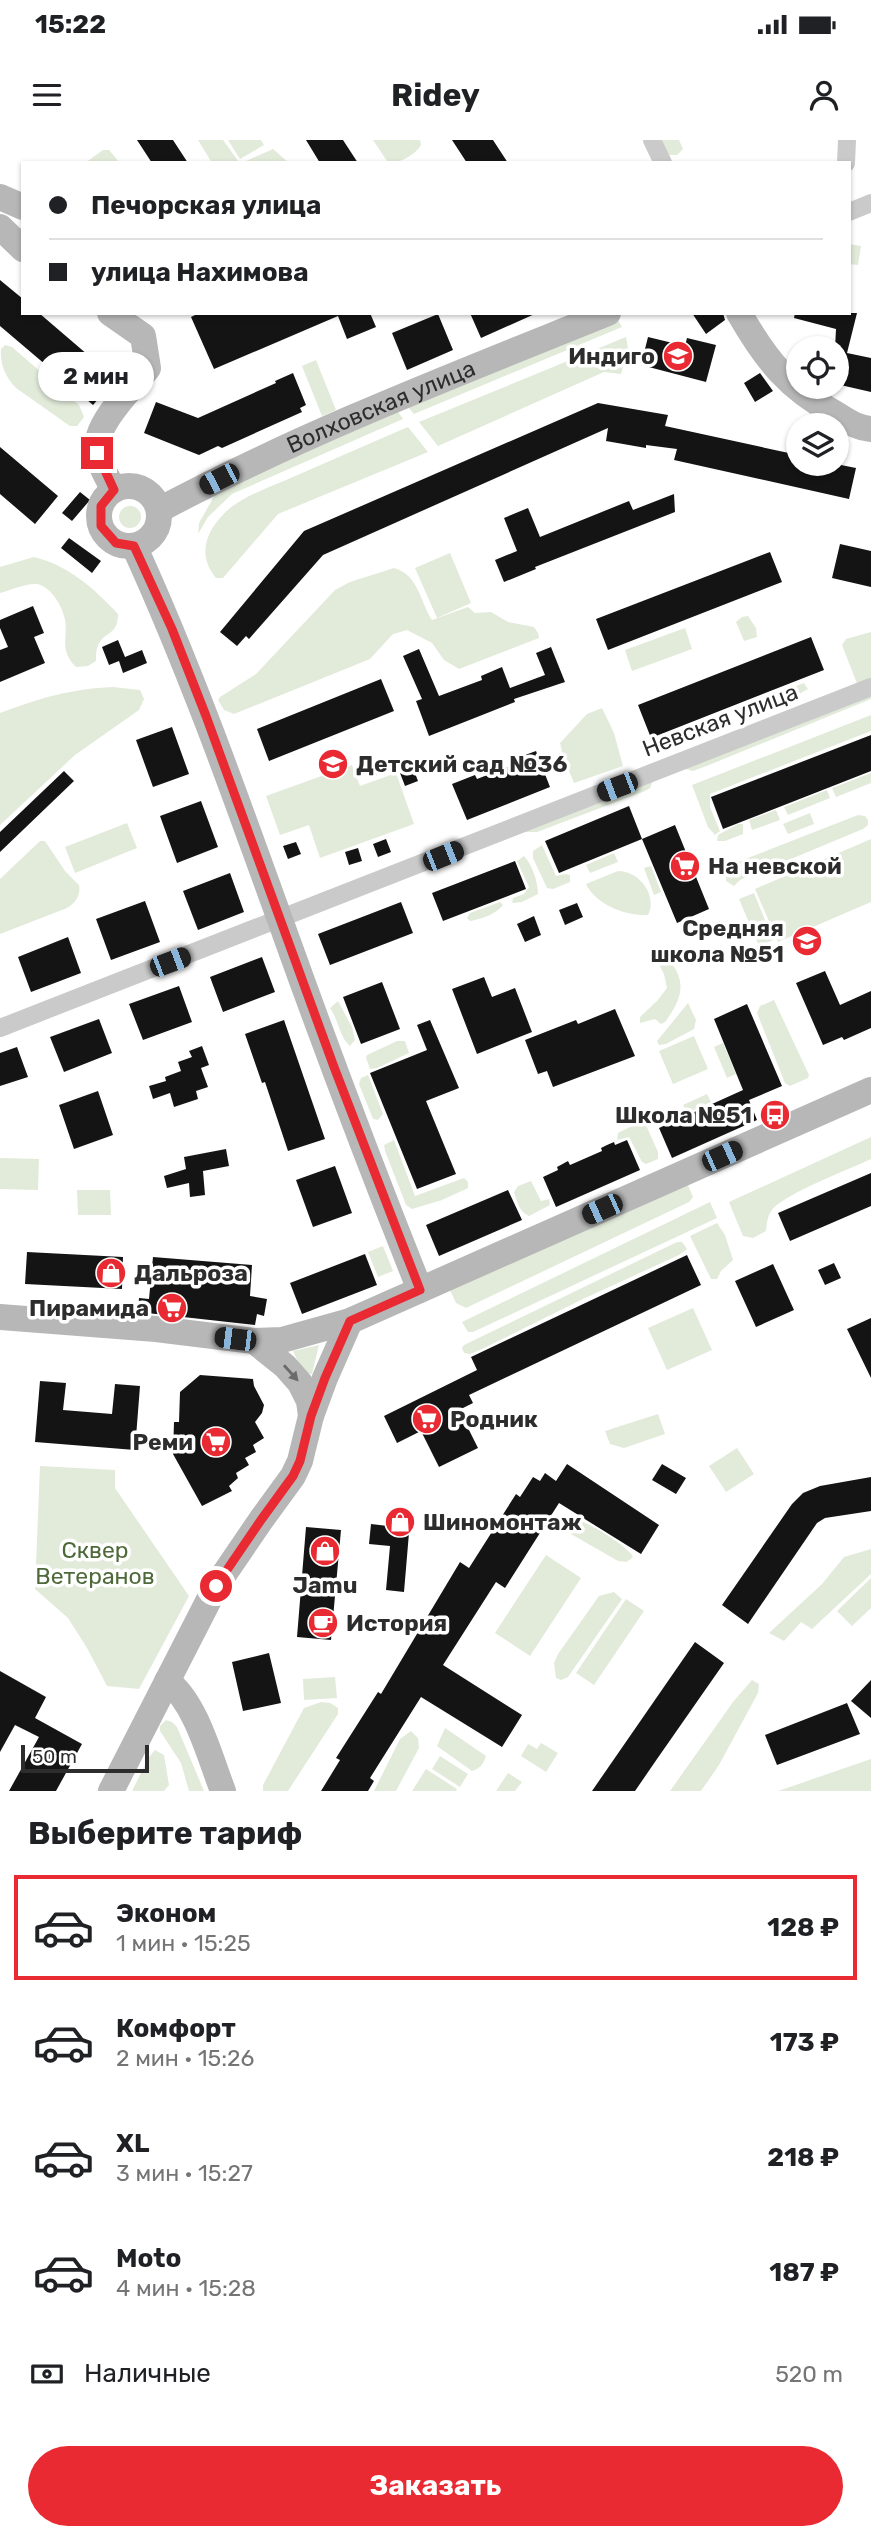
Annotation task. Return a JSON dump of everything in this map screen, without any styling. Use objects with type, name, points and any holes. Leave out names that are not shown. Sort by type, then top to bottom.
[{"type":"main road","points":[[0,197],[21,206]]},
{"type":"main road","points":[[0,227],[21,247]]},
{"type":"main road","name":"Волховская улица","points":[[159,510],[238,470],[404,396],[603,315]]},
{"type":"main road","points":[[740,315],[758,348],[785,380],[809,399],[860,428],[871,429]]},
{"type":"main road","points":[[114,490],[101,465],[97,440],[102,426],[148,368],[143,336],[116,316]]},
{"type":"main road","points":[[128,485],[140,487],[155,499],[159,510],[159,522],[154,533],[146,541],[134,546],[116,543],[101,526],[101,506],[114,490],[128,485]]},
{"type":"main road","points":[[134,546],[172,629],[334,1067],[420,1290]]},
{"type":"main road","points":[[0,1317],[156,1329],[254,1341],[282,1340],[350,1321],[871,1090]]},
{"type":"main road","points":[[111,1791],[216,1586],[293,1476],[300,1461],[311,1416],[350,1321]]},
{"type":"main road","points":[[254,1341],[271,1353],[300,1383],[309,1401],[311,1416]]},
{"type":"main road","points":[[167,1681],[179,1691],[189,1706],[223,1791]]},
{"type":"street","points":[[652,140],[662,161]]},
{"type":"street","points":[[846,161],[847,140]]},
{"type":"street","points":[[851,211],[871,203]]},
{"type":"street","name":"Невская улица","points":[[0,1028],[871,687]]},
{"type":"green space","points":[[198,140],[223,140],[238,161],[211,161]]},
{"type":"green space","points":[[228,140],[261,140],[264,145],[240,159]]},
{"type":"green space","points":[[373,140],[420,140],[421,145],[406,158],[387,161]]},
{"type":"green space","points":[[658,140],[679,140],[683,149],[677,155],[669,155]]},
{"type":"green space","points":[[273,149],[287,161],[246,161]]},
{"type":"green space","points":[[103,150],[109,150],[118,161],[88,161]]},
{"type":"green space","points":[[851,244],[861,246],[858,265],[851,264]]},
{"type":"green space","points":[[617,318],[622,327],[414,414],[407,406]]},
{"type":"green space","points":[[626,337],[628,348],[621,374],[604,372],[438,446],[419,422]]},
{"type":"green space","points":[[5,345],[12,347],[79,405],[84,417],[77,426],[70,426],[16,388],[2,365],[1,349]]},
{"type":"green space","points":[[316,360],[336,410],[322,416],[302,366]]},
{"type":"green space","points":[[397,410],[403,419],[232,494],[208,517],[198,534],[199,523],[216,493]]},
{"type":"green space","points":[[408,427],[428,452],[278,514],[223,578],[216,578],[206,559],[205,550],[210,532],[230,508],[261,491]]},
{"type":"green space","points":[[130,506],[138,509],[141,517],[138,525],[130,528],[122,525],[119,517],[122,509]]},
{"type":"green space","points":[[450,553],[471,603],[437,618],[415,568]]},
{"type":"green space","points":[[34,557],[58,566],[80,579],[118,614],[114,628],[99,643],[96,661],[88,666],[76,667],[70,660],[65,648],[63,611],[46,588],[33,584],[0,593],[0,567]]},
{"type":"green space","points":[[394,568],[414,583],[432,620],[468,607],[475,613],[491,612],[508,622],[534,627],[539,638],[459,669],[444,660],[432,643],[407,630],[393,634],[370,659],[234,714],[224,710],[218,700],[220,697],[256,674],[335,590],[350,582]]},
{"type":"green space","points":[[748,616],[756,628],[757,637],[744,641],[736,622]]},
{"type":"green space","points":[[685,628],[692,649],[632,671],[625,650]]},
{"type":"green space","points":[[871,632],[871,683],[858,686],[842,645],[846,639]]},
{"type":"green space","points":[[804,683],[808,689],[785,702],[739,719],[732,713],[732,709]]},
{"type":"green space","points":[[113,687],[140,690],[144,699],[139,710],[75,755],[0,825],[0,713],[55,695]]},
{"type":"green space","points":[[871,689],[871,699],[709,765],[693,771],[685,769]]},
{"type":"green space","points":[[602,708],[614,733],[623,766],[574,783],[560,743],[587,714]]},
{"type":"green space","points":[[871,715],[871,731],[710,794],[710,807],[720,831],[715,835],[708,827],[692,785]]},
{"type":"green space","points":[[352,765],[360,786],[396,773],[414,824],[320,858],[309,825],[280,835],[266,796]]},
{"type":"green space","points":[[871,773],[871,783],[836,797],[832,788]]},
{"type":"green space","points":[[653,780],[650,788],[645,791],[537,832],[523,832]]},
{"type":"green space","points":[[827,790],[830,798],[788,815],[784,807]]},
{"type":"green space","points":[[776,810],[780,820],[752,830],[749,820]]},
{"type":"green space","points":[[810,813],[814,824],[788,834],[783,824]]},
{"type":"green space","points":[[858,815],[865,816],[868,820],[868,825],[863,829],[740,880],[734,886],[726,881],[726,872],[735,863]]},
{"type":"green space","points":[[127,823],[137,848],[75,873],[65,847]]},
{"type":"green space","points":[[743,824],[743,834],[717,841],[718,835]]},
{"type":"green space","points":[[871,839],[871,902],[778,942],[755,889]]},
{"type":"green space","points":[[40,841],[45,841],[65,871],[79,885],[77,898],[67,908],[0,934],[0,879]]},
{"type":"green space","points":[[542,845],[556,876],[570,875],[570,882],[553,889],[547,888],[533,858],[533,851]]},
{"type":"green space","points":[[614,853],[618,862],[590,873],[586,865]]},
{"type":"green space","points":[[524,856],[534,874],[538,894],[522,902],[512,903],[513,898],[524,894],[529,887],[517,861]]},
{"type":"green space","points":[[651,866],[661,892],[654,895],[644,868]]},
{"type":"green space","points":[[618,871],[633,875],[645,885],[650,900],[648,915],[630,914],[612,908],[597,898],[586,884]]},
{"type":"green space","points":[[754,893],[773,940],[759,946],[739,899]]},
{"type":"green space","points":[[500,902],[503,905],[492,914],[470,921],[467,918],[470,913]]},
{"type":"green space","points":[[663,953],[680,979],[679,996],[665,1022],[661,1024],[655,1019],[640,1023],[640,1017],[667,988],[664,974],[654,955]]},
{"type":"green space","points":[[774,1000],[809,1075],[790,1086],[785,1083],[757,1013],[760,1006]]},
{"type":"green space","points":[[338,1001],[352,1027],[355,1040],[350,1046],[330,1008]]},
{"type":"green space","points":[[688,1003],[696,1020],[694,1029],[659,1045],[657,1041]]},
{"type":"green space","points":[[694,1036],[708,1069],[673,1084],[659,1051]]},
{"type":"green space","points":[[397,1041],[405,1041],[409,1053],[370,1069],[367,1055]]},
{"type":"green space","points":[[723,1043],[736,1074],[727,1078],[714,1047]]},
{"type":"green space","points":[[368,1075],[383,1114],[378,1120],[373,1119],[359,1084],[361,1078]]},
{"type":"green space","points":[[707,1094],[711,1102],[687,1113],[683,1105]]},
{"type":"green space","points":[[640,1122],[645,1123],[658,1152],[658,1159],[646,1164],[642,1162],[629,1137],[617,1140],[618,1133]]},
{"type":"green space","points":[[871,1137],[871,1159],[790,1197],[772,1210],[766,1231],[753,1238],[743,1236],[729,1202]]},
{"type":"green space","points":[[394,1140],[415,1196],[464,1178],[468,1182],[468,1188],[442,1200],[412,1209],[406,1205],[385,1151],[384,1145]]},
{"type":"green space","points":[[0,1158],[39,1159],[38,1190],[0,1189]]},
{"type":"green space","points":[[531,1181],[541,1201],[549,1199],[550,1205],[529,1216],[521,1209],[514,1192],[518,1186]]},
{"type":"green space","points":[[687,1183],[693,1197],[689,1202],[466,1308],[456,1303],[449,1288]]},
{"type":"green space","points":[[77,1190],[110,1190],[111,1215],[78,1215]]},
{"type":"green space","points":[[710,1202],[717,1218],[473,1332],[468,1332],[462,1322]]},
{"type":"green space","points":[[717,1223],[725,1235],[733,1260],[717,1279],[711,1279],[690,1236]]},
{"type":"green space","points":[[677,1242],[682,1242],[687,1249],[679,1255],[482,1349],[470,1354],[464,1353],[464,1345]]},
{"type":"green space","points":[[383,1246],[393,1271],[378,1277],[368,1252]]},
{"type":"green space","points":[[693,1308],[712,1350],[667,1370],[648,1328]]},
{"type":"green space","points":[[319,1345],[312,1374],[303,1373],[293,1351]]},
{"type":"green space","points":[[658,1414],[665,1434],[624,1448],[610,1444],[605,1431]]},
{"type":"green space","points":[[737,1448],[754,1474],[726,1492],[709,1466]]},
{"type":"green space","name":"Сквер Ветеранов","points":[[40,1466],[115,1470],[115,1488],[189,1596],[139,1689],[107,1686],[68,1618],[35,1589]]},
{"type":"green space","points":[[567,1516],[602,1532],[633,1556],[626,1562],[618,1561],[571,1534],[563,1523]]},
{"type":"green space","points":[[871,1549],[871,1574],[812,1629],[801,1622],[784,1641],[769,1633],[822,1584],[844,1557]]},
{"type":"green space","points":[[546,1555],[581,1578],[530,1656],[495,1633]]},
{"type":"green space","points":[[871,1578],[871,1608],[852,1626],[837,1611]]},
{"type":"green space","points":[[614,1592],[622,1599],[568,1677],[561,1680],[556,1678],[554,1663],[558,1654],[599,1596]]},
{"type":"green space","points":[[626,1599],[644,1611],[594,1685],[576,1673]]},
{"type":"green space","points":[[335,1677],[337,1698],[304,1700],[303,1679]]},
{"type":"green space","points":[[752,1680],[759,1684],[758,1693],[719,1765],[701,1791],[670,1791],[733,1702]]},
{"type":"green space","points":[[321,1702],[338,1708],[338,1714],[288,1791],[263,1791],[263,1785],[304,1708]]},
{"type":"green space","points":[[166,1720],[177,1727],[204,1791],[189,1791],[181,1763],[160,1731],[160,1726]]},
{"type":"green space","points":[[445,1728],[486,1756],[479,1767],[472,1771],[437,1746]]},
{"type":"green space","points":[[411,1731],[418,1738],[419,1748],[396,1791],[374,1791],[400,1739]]},
{"type":"green space","points":[[541,1743],[558,1753],[546,1772],[521,1756],[528,1744],[537,1749]]},
{"type":"green space","points":[[155,1750],[164,1755],[169,1785],[164,1791],[132,1791],[149,1757]]},
{"type":"green space","points":[[440,1756],[468,1774],[460,1787],[432,1769]]},
{"type":"green space","points":[[871,1759],[871,1791],[778,1791],[784,1789]]},
{"type":"green space","points":[[426,1769],[457,1789],[456,1791],[412,1791]]},
{"type":"green space","points":[[508,1773],[522,1782],[515,1791],[496,1791]]},
{"type":"building","points":[[137,140],[173,140],[187,161],[151,161]]},
{"type":"building","points":[[306,140],[343,140],[357,161],[319,161]]},
{"type":"building","points":[[452,140],[493,140],[507,161],[466,161]]},
{"type":"building","points":[[0,280],[21,297],[21,315],[41,315],[116,379],[93,405],[0,326]]},
{"type":"building","points":[[857,313],[849,345],[849,336],[836,336],[836,329],[794,318],[795,315]]},
{"type":"building","points":[[371,315],[376,327],[347,339],[338,316],[214,369],[191,317]]},
{"type":"building","points":[[438,315],[453,350],[407,370],[392,333]]},
{"type":"building","points":[[471,315],[533,315],[481,338]]},
{"type":"building","points":[[693,315],[724,315],[725,320],[706,334]]},
{"type":"building","name":"Индиго","points":[[648,337],[685,346],[687,338],[716,345],[706,382],[641,365]]},
{"type":"building","points":[[849,353],[871,358],[871,392],[849,387]]},
{"type":"building","points":[[293,373],[306,405],[300,408],[302,412],[222,448],[218,446],[199,455],[144,433],[156,402],[198,418]]},
{"type":"building","points":[[760,373],[773,391],[755,402],[744,383]]},
{"type":"building","points":[[598,403],[668,415],[665,426],[786,452],[786,476],[849,476],[849,467],[856,468],[849,499],[674,460],[677,449],[646,445],[646,448],[606,441],[608,428],[323,555],[249,639],[246,636],[237,646],[220,632],[304,531]]},
{"type":"building","points":[[0,447],[58,496],[35,524],[0,494]]},
{"type":"building","points":[[80,492],[90,500],[72,521],[62,513]]},
{"type":"building","points":[[674,494],[675,512],[535,567],[536,569],[504,582],[495,560],[517,551],[504,518],[528,508],[540,537],[629,501],[633,510]]},
{"type":"building","points":[[69,538],[101,561],[92,573],[61,548]]},
{"type":"building","points":[[840,544],[871,551],[871,587],[832,578]]},
{"type":"building","points":[[770,552],[782,582],[608,650],[596,619]]},
{"type":"building","points":[[33,606],[44,633],[34,637],[45,663],[0,682],[0,650],[8,647],[0,628],[0,620]]},
{"type":"building","points":[[811,637],[824,670],[651,738],[638,705]]},
{"type":"building","points":[[118,640],[125,657],[142,650],[147,663],[123,673],[119,661],[109,665],[102,647]]},
{"type":"building","points":[[551,647],[565,682],[514,699],[515,702],[429,736],[416,701],[422,699],[403,656],[419,649],[439,696],[482,680],[481,676],[502,667],[510,688],[545,675],[536,653]]},
{"type":"building","points":[[381,679],[394,711],[269,761],[257,729]]},
{"type":"building","points":[[172,727],[189,774],[153,787],[136,740]]},
{"type":"building","points":[[871,735],[871,771],[723,829],[711,797]]},
{"type":"building","points":[[536,751],[550,787],[467,820],[452,784],[475,775],[477,779],[516,764],[514,759]]},
{"type":"building","points":[[377,760],[382,773],[369,778],[364,765]]},
{"type":"building","points":[[413,768],[418,781],[405,786],[400,773]]},
{"type":"building","points":[[64,771],[74,781],[0,852],[0,832]]},
{"type":"building","points":[[201,801],[218,847],[177,863],[160,816]]},
{"type":"building","points":[[629,806],[642,839],[559,873],[545,841]]},
{"type":"building","points":[[675,825],[709,909],[677,923],[642,839]]},
{"type":"building","points":[[386,839],[391,852],[378,857],[373,844]]},
{"type":"building","points":[[296,842],[301,854],[288,859],[283,846]]},
{"type":"building","points":[[358,848],[362,861],[349,865],[345,852]]},
{"type":"building","points":[[515,861],[526,889],[443,921],[432,893]]},
{"type":"building","points":[[230,873],[244,912],[198,930],[183,891]]},
{"type":"building","points":[[145,901],[160,942],[111,960],[96,919]]},
{"type":"building","points":[[401,902],[413,933],[330,965],[318,934]]},
{"type":"building","points":[[577,903],[583,917],[565,925],[559,910]]},
{"type":"building","points":[[534,916],[541,935],[525,942],[517,924]]},
{"type":"building","points":[[68,937],[81,973],[31,992],[18,957]]},
{"type":"building","points":[[262,957],[275,992],[223,1012],[210,977]]},
{"type":"building","name":"Средняя школа №51","points":[[825,971],[840,1005],[871,991],[871,1028],[844,1040],[842,1037],[823,1045],[796,983]]},
{"type":"building","points":[[484,977],[492,997],[515,988],[532,1032],[477,1054],[452,989]]},
{"type":"building","points":[[382,982],[400,1029],[361,1044],[343,997]]},
{"type":"building","points":[[179,986],[192,1022],[143,1040],[129,1004]]},
{"type":"building","points":[[747,1004],[782,1086],[749,1100],[757,1120],[672,1158],[659,1128],[743,1090],[714,1019]]},
{"type":"building","points":[[615,1009],[635,1056],[553,1087],[547,1071],[538,1074],[525,1040],[576,1020],[578,1024]]},
{"type":"building","points":[[99,1019],[112,1053],[64,1072],[50,1037]]},
{"type":"building","points":[[284,1020],[325,1139],[288,1151],[265,1082],[262,1083],[245,1034]]},
{"type":"building","points":[[430,1020],[459,1088],[426,1101],[456,1174],[417,1189],[370,1073],[427,1050],[417,1025]]},
{"type":"building","points":[[202,1046],[209,1065],[201,1068],[208,1087],[196,1091],[198,1099],[174,1107],[170,1093],[153,1099],[149,1086],[166,1081],[165,1077],[181,1071],[178,1062],[192,1057],[189,1051]]},
{"type":"building","points":[[17,1047],[28,1077],[0,1086],[0,1053]]},
{"type":"building","points":[[98,1091],[113,1135],[74,1149],[59,1105]]},
{"type":"building","points":[[627,1140],[640,1170],[556,1207],[543,1177],[558,1170],[557,1167],[568,1161],[570,1165],[602,1151],[601,1148],[607,1145]]},
{"type":"building","points":[[226,1149],[229,1166],[203,1171],[205,1195],[190,1197],[189,1183],[167,1188],[164,1176],[186,1169],[184,1157]]},
{"type":"building","points":[[335,1166],[352,1213],[313,1227],[296,1180]]},
{"type":"building","points":[[871,1173],[871,1206],[790,1241],[778,1213]]},
{"type":"building","points":[[508,1190],[522,1220],[439,1256],[426,1225]]},
{"type":"building","points":[[27,1252],[123,1257],[122,1289],[25,1284]]},
{"type":"building","points":[[365,1254],[377,1285],[302,1314],[290,1283]]},
{"type":"building","points":[[687,1255],[701,1285],[469,1395],[473,1403],[459,1410],[478,1448],[439,1467],[421,1431],[397,1443],[384,1416],[477,1370],[471,1357]]},
{"type":"building","points":[[153,1257],[252,1265],[250,1296],[267,1299],[264,1316],[257,1314],[255,1325],[138,1312],[139,1298],[149,1299]]},
{"type":"building","points":[[834,1263],[841,1278],[825,1285],[818,1270]]},
{"type":"building","points":[[773,1264],[794,1310],[756,1327],[735,1281]]},
{"type":"building","points":[[871,1318],[871,1378],[847,1329]]},
{"type":"building","name":"Реми","points":[[200,1375],[253,1379],[264,1405],[255,1422],[264,1438],[253,1445],[256,1452],[245,1458],[249,1465],[236,1473],[238,1478],[229,1486],[232,1491],[202,1506],[173,1454],[174,1422],[179,1422],[180,1392]]},
{"type":"building","points":[[40,1381],[66,1383],[63,1410],[112,1414],[115,1384],[140,1386],[135,1450],[35,1442]]},
{"type":"building","points":[[567,1464],[659,1525],[641,1554],[559,1503],[505,1588],[496,1582],[443,1665],[522,1715],[502,1747],[421,1697],[370,1778],[374,1781],[368,1791],[321,1791],[340,1760],[336,1758],[378,1692],[381,1694],[460,1562],[469,1568],[516,1494],[520,1497],[533,1477],[540,1481],[545,1473],[556,1481]]},
{"type":"building","points":[[662,1464],[686,1478],[676,1494],[652,1480]]},
{"type":"building","points":[[871,1477],[871,1511],[825,1518],[817,1523],[748,1624],[722,1605],[792,1504],[803,1493],[820,1486]]},
{"type":"building","points":[[388,1519],[410,1521],[404,1592],[386,1590],[390,1546],[369,1544],[371,1524],[388,1526]]},
{"type":"building","points":[[306,1527],[341,1530],[331,1640],[297,1637]]},
{"type":"building","points":[[695,1642],[724,1663],[635,1791],[592,1791]]},
{"type":"building","points":[[269,1653],[281,1703],[243,1711],[232,1662]]},
{"type":"building","points":[[0,1671],[46,1697],[35,1718],[82,1744],[56,1791],[9,1791],[39,1737],[15,1725],[0,1752]]},
{"type":"building","points":[[871,1680],[871,1718],[851,1701]]},
{"type":"building","points":[[847,1703],[860,1734],[777,1765],[765,1735]]},
{"type":"place","name":"Индиго","points":[[678,356]]},
{"type":"place","name":"Детский сад №36","points":[[333,764]]},
{"type":"place","name":"На невской","points":[[685,866]]},
{"type":"place","name":"Средняя школа №51","points":[[807,941]]},
{"type":"place","name":"Школа №51","points":[[775,1115]]},
{"type":"place","name":"Дальроза","points":[[111,1273]]},
{"type":"place","name":"Пирамида","points":[[172,1308]]},
{"type":"place","name":"Родник","points":[[427,1419]]},
{"type":"place","name":"Реми","points":[[216,1442]]},
{"type":"place","name":"Шиномонтаж","points":[[400,1522]]},
{"type":"place","name":"Jamu","points":[[325,1551]]},
{"type":"place","name":"История","points":[[323,1623]]},
{"type":"route","points":[[97,453],[114,490],[108,494],[101,506],[101,526],[104,533],[116,543],[134,546],[172,629],[360,1137],[420,1290],[350,1321],[311,1416],[300,1461],[293,1476],[216,1586]]}]
